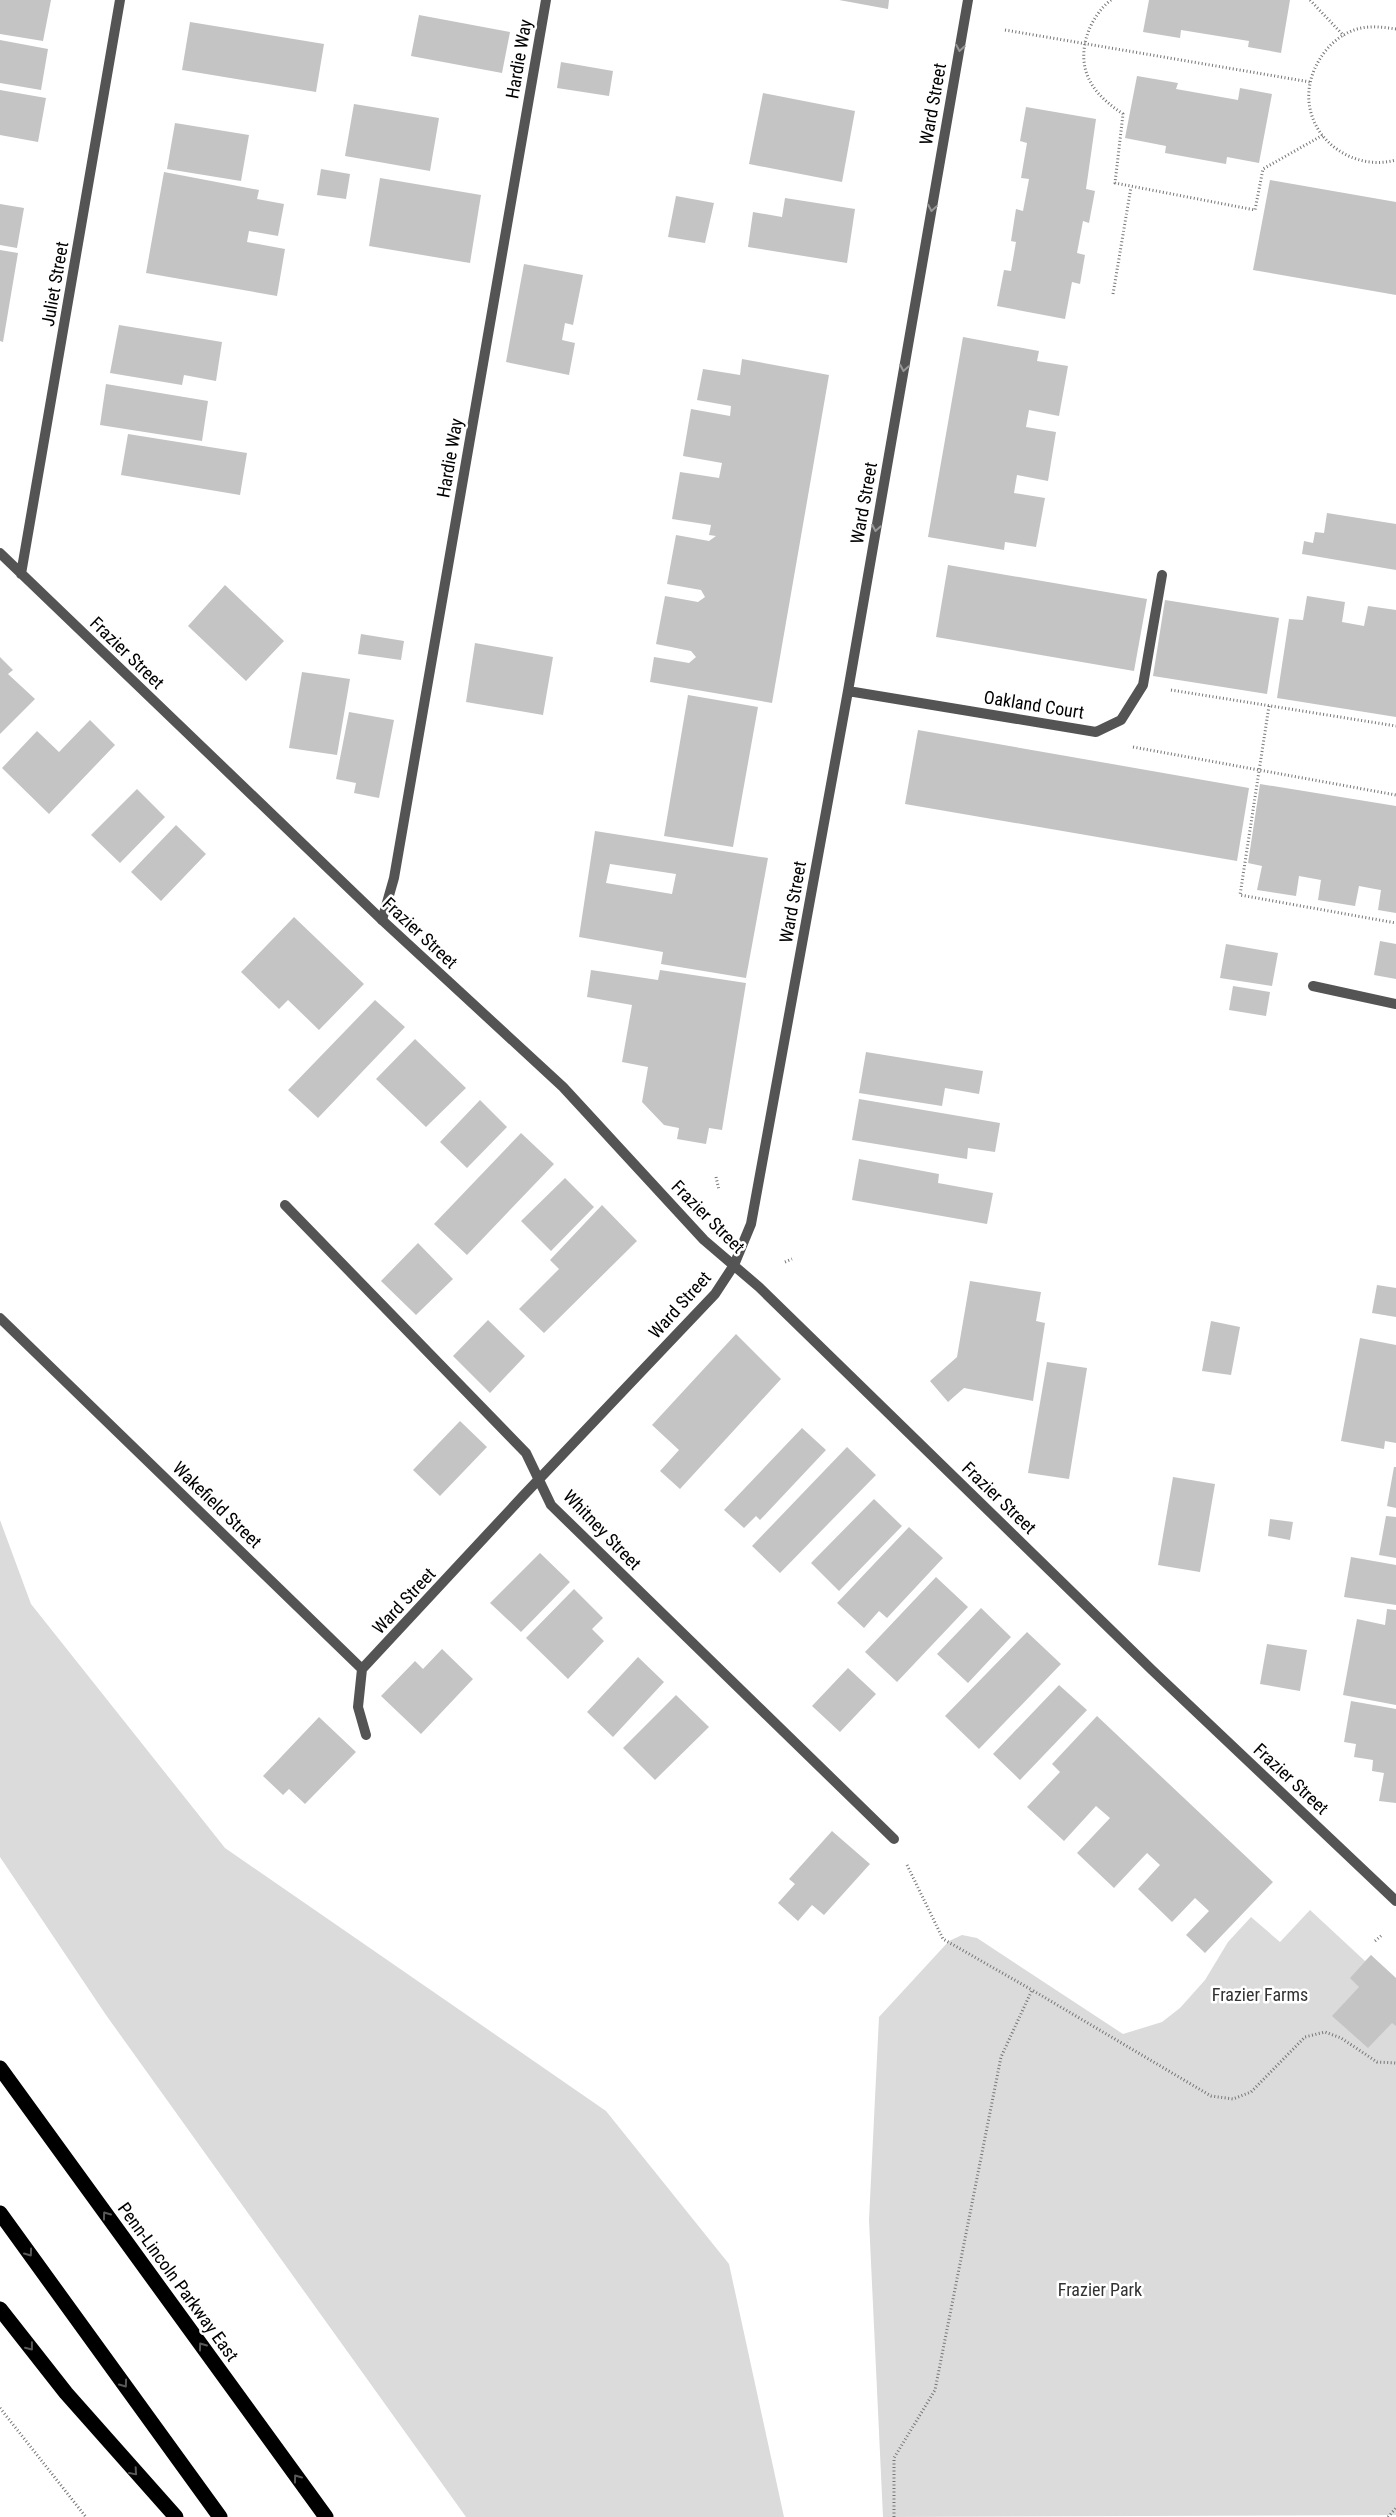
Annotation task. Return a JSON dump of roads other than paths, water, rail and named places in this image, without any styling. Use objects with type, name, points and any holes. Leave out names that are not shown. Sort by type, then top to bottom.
[{"type":"highway","name":"Penn-Lincoln Parkway East","points":[[0,2068],[326,2517]]},
{"type":"highway","points":[[0,2213],[220,2517]]},
{"type":"highway","points":[[0,2309],[66,2393],[176,2517]]},
{"type":"street","name":"Juliet Street","points":[[21,574],[120,0]]},
{"type":"street","name":"Hardie Way","points":[[382,920],[394,878],[546,0]]},
{"type":"street","name":"Ward Street","points":[[362,1669],[715,1294],[734,1265],[751,1224],[848,692],[968,0]]},
{"type":"street","name":"Frazier Street","points":[[0,554],[382,920],[564,1087],[704,1240],[759,1287],[1152,1670],[1396,1901]]},
{"type":"street","name":"Oakland Court","points":[[848,692],[1096,732],[1121,720],[1143,685],[1162,575]]},
{"type":"street","points":[[1313,986],[1396,1004]]},
{"type":"street","name":"Whitney Street","points":[[285,1206],[526,1453],[551,1505],[894,1839]]},
{"type":"street","name":"Wakefield Street","points":[[0,1318],[362,1669]]},
{"type":"street","points":[[362,1669],[358,1707],[366,1735]]},
{"type":"park label","name":"Frazier Farms","points":[[1260,1995]]},
{"type":"park label","name":"Frazier Park","points":[[1100,2290]]}]
